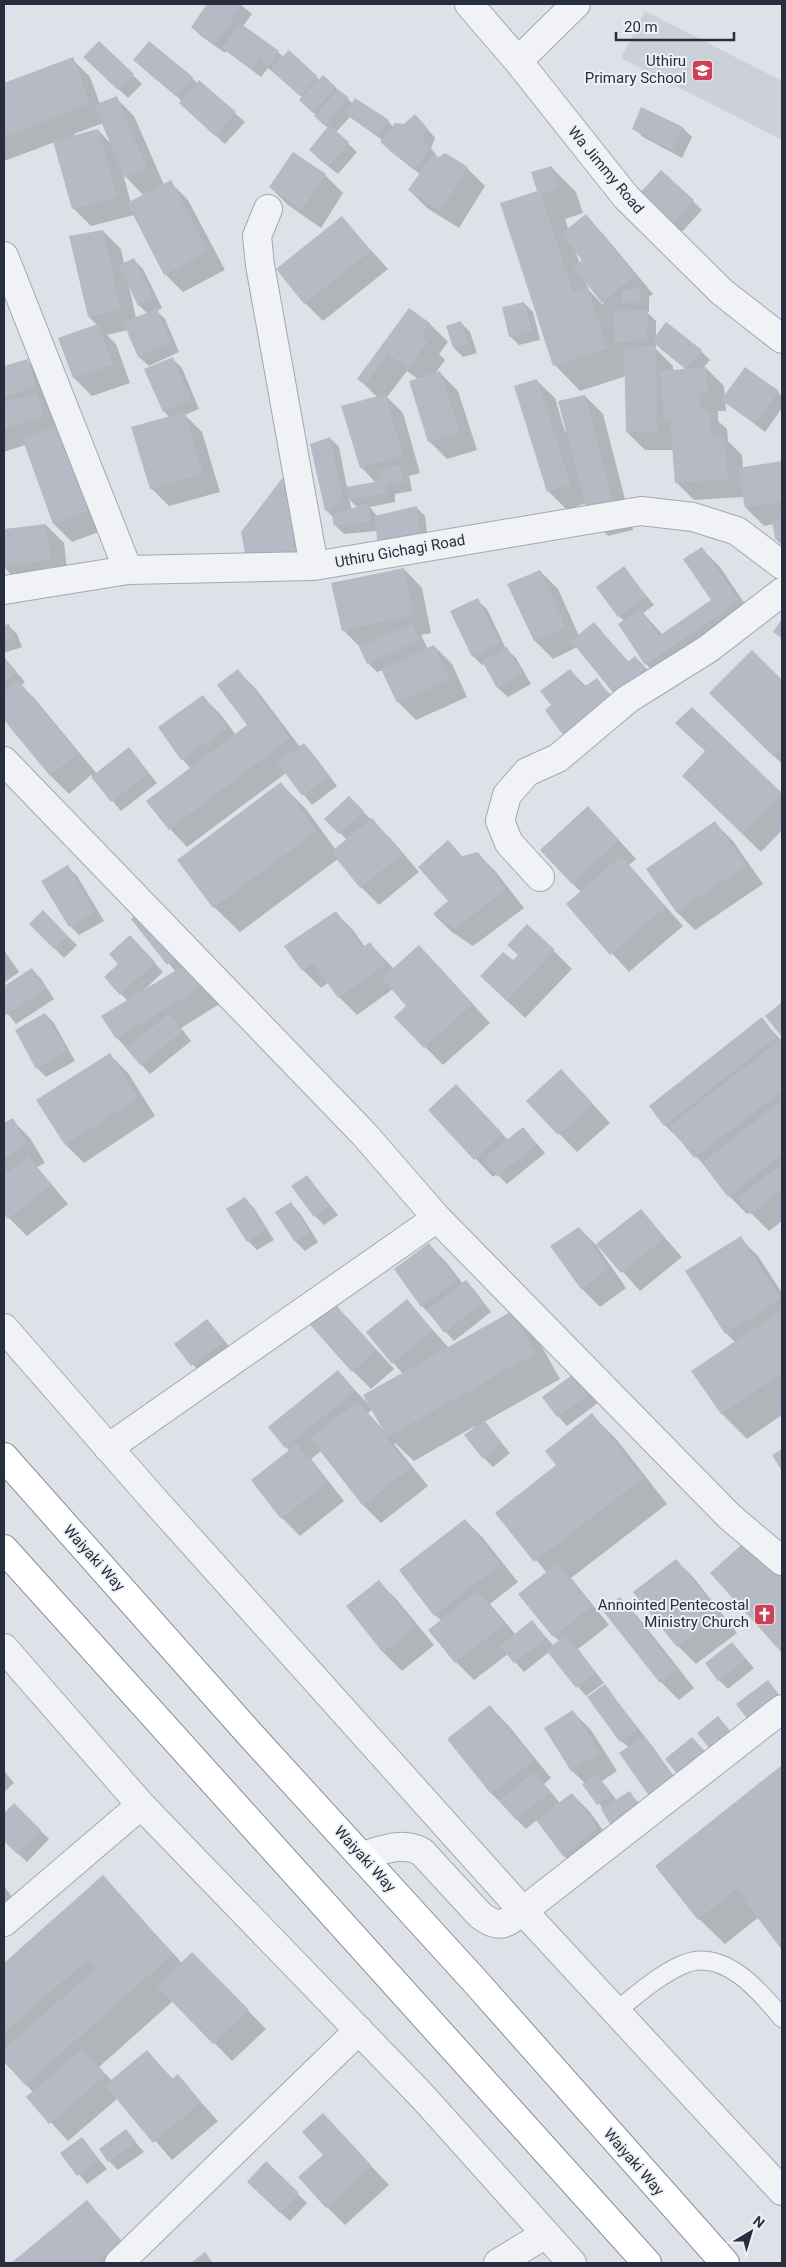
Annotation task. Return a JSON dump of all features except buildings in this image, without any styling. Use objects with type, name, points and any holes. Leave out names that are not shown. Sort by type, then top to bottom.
[{"type":"highway","name":"Waiyaki Way","points":[[4,1457],[247,1731],[363,1856],[724,2263]]},
{"type":"highway","points":[[4,1549],[647,2263]]},
{"type":"street","name":"Wa Jimmy Road","points":[[470,4],[626,197],[722,292],[782,339]]},
{"type":"street","points":[[518,61],[576,4]]},
{"type":"street","points":[[268,208],[258,236],[260,265],[314,566]]},
{"type":"street","points":[[4,256],[128,570]]},
{"type":"street","name":"Uthiru Gichagi Road","points":[[4,590],[128,570],[314,566],[641,511],[693,517],[737,531],[782,565]]},
{"type":"street","points":[[540,877],[510,843],[500,822],[507,796],[527,772],[558,758],[628,699],[708,649],[782,592]]},
{"type":"street","points":[[4,761],[364,1134],[437,1218],[730,1517],[782,1561]]},
{"type":"street","points":[[108,1448],[437,1218]]},
{"type":"street","points":[[4,1328],[108,1448],[523,1911],[616,2011],[779,2180]]},
{"type":"street","points":[[4,1648],[141,1805],[424,2097],[572,2263]]},
{"type":"street","points":[[363,1856],[397,1847],[414,1848],[422,1852],[470,1906],[490,1923],[503,1924],[523,1911],[782,1709]]},
{"type":"street","points":[[4,1922],[141,1805]]},
{"type":"street","points":[[119,2263],[359,2030]]},
{"type":"street","points":[[498,2263],[546,2234]]},
{"type":"lane","points":[[616,2011],[659,1978],[684,1964],[708,1961],[730,1967],[759,1990],[782,2018]]},
{"type":"shaded area","name":"Uthiru Primary School","points":[[645,11],[782,81],[782,140],[621,58]]},
{"type":"place","name":"Uthiru Primary School","points":[[702,70]]},
{"type":"place","name":"Annointed Pentecostal Ministry Church","points":[[765,1614]]}]
